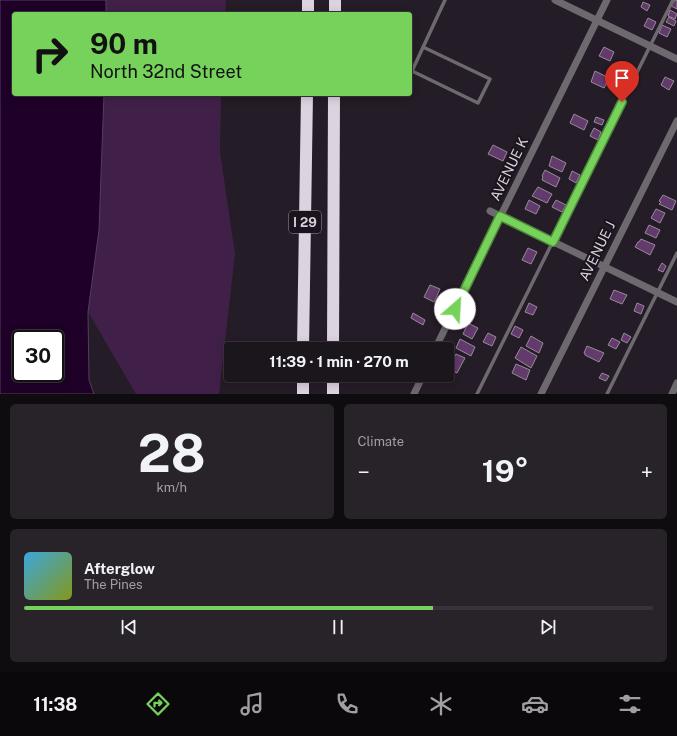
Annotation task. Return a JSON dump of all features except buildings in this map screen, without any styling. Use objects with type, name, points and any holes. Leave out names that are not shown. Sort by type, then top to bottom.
[{"type":"highway","points":[[308,0],[308,12]]},
{"type":"highway","points":[[335,0],[335,12]]},
{"type":"highway","name":"I 29","points":[[303,342],[307,96]]},
{"type":"highway","name":"I 29","points":[[333,342],[334,96]]},
{"type":"highway","points":[[303,382],[303,394]]},
{"type":"highway","points":[[333,382],[333,394]]},
{"type":"street","points":[[555,0],[677,59]]},
{"type":"street","name":"AVENUE K","points":[[439,342],[607,0]]},
{"type":"street","name":"AVENUE J","points":[[541,394],[677,120]]},
{"type":"street","points":[[490,211],[677,302]]},
{"type":"street","points":[[414,394],[420,382]]},
{"type":"street","points":[[672,394],[677,383]]},
{"type":"lane","points":[[423,47],[490,79],[478,103],[412,71],[423,47],[445,0]]},
{"type":"lane","points":[[477,394],[673,0]]},
{"type":"lane","points":[[607,394],[677,253]]},
{"type":"shaded area","points":[[0,0],[106,0],[106,12],[12,12],[12,96],[104,96],[99,230],[88,312],[89,380],[94,394],[0,394]]},
{"type":"shaded area","points":[[106,0],[226,0],[225,12],[106,12]]},
{"type":"shaded area","points":[[104,96],[221,96],[220,152],[235,254],[219,394],[136,394],[88,312],[99,230]]},
{"type":"route","points":[[455,309],[500,216],[553,242],[622,102]]}]
